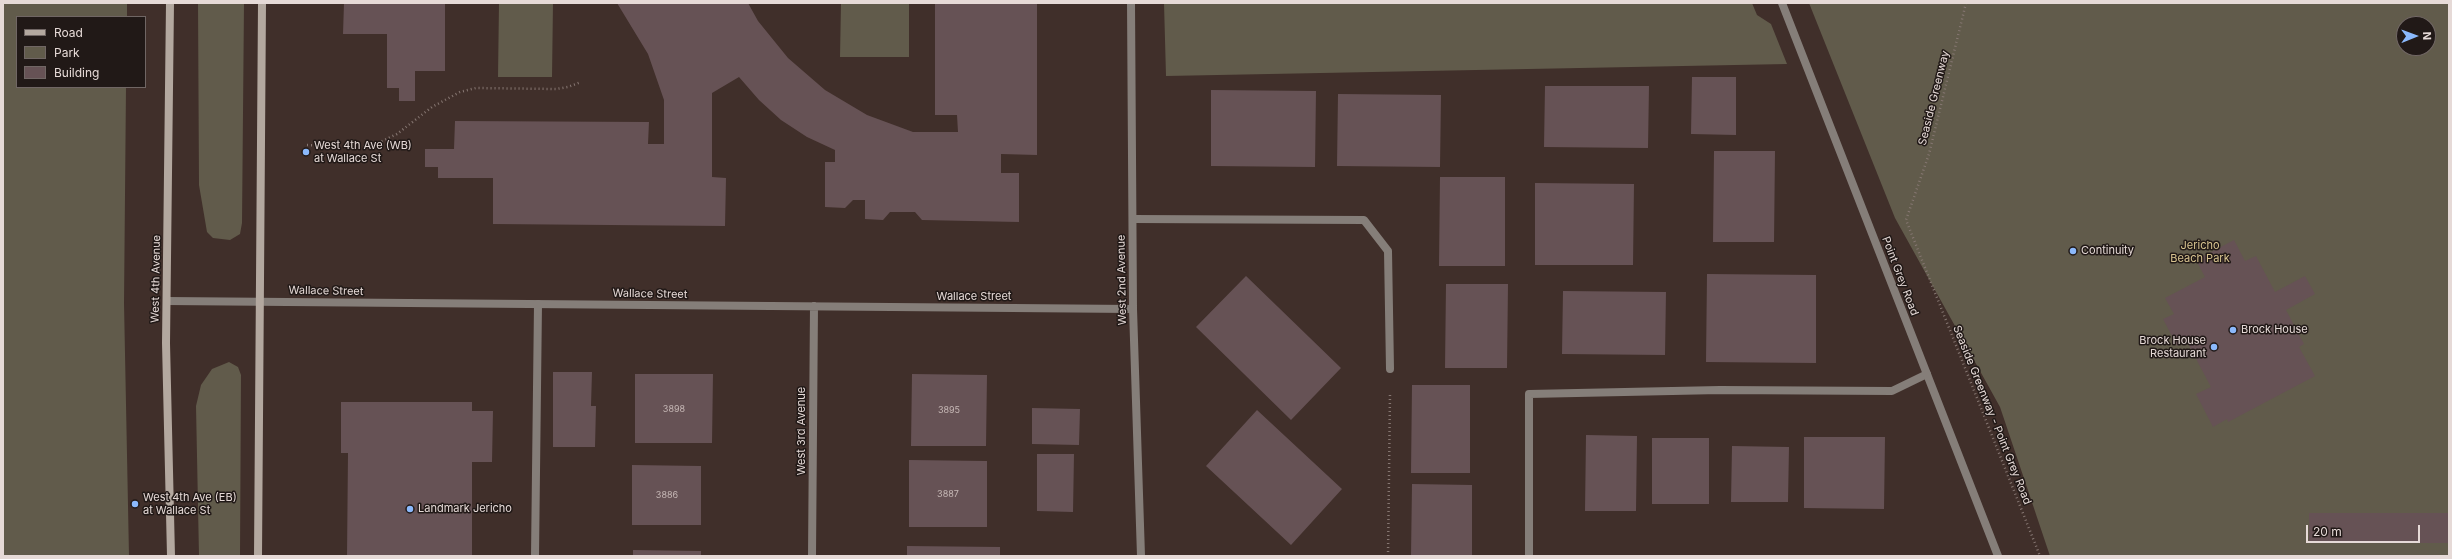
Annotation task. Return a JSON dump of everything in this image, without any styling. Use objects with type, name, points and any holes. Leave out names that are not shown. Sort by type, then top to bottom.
[{"type":"main road","name":"West 4th Avenue","points":[[170,3],[167,301],[171,556]]},
{"type":"main road","points":[[258,556],[262,3]]},
{"type":"street","name":"West 2nd Avenue","points":[[1131,3],[1133,310],[1141,556]]},
{"type":"street","name":"Point Grey Road","points":[[1782,3],[1998,556]]},
{"type":"street","points":[[1133,219],[1364,220],[1388,252],[1390,369]]},
{"type":"street","name":"Wallace Street","points":[[167,301],[1133,310]]},
{"type":"street","points":[[535,556],[538,304]]},
{"type":"street","name":"West 3rd Avenue","points":[[812,556],[814,306]]},
{"type":"street","points":[[1529,556],[1529,394],[1720,390],[1892,391],[1927,374]]},
{"type":"path","name":"Seaside Greenway","points":[[1930,279],[1906,220],[1929,154],[1966,3]]},
{"type":"path","points":[[307,146],[370,147],[397,134],[432,107],[460,92],[476,88],[556,89],[568,87],[581,82]]},
{"type":"path","name":"Seaside Greenway - Point Grey Road","points":[[1930,279],[2040,556]]},
{"type":"path","points":[[1388,556],[1390,369]]},
{"type":"green space","points":[[3,3],[127,3],[127,16],[16,16],[16,88],[126,88],[124,303],[129,556],[3,556]]},
{"type":"green space","points":[[198,3],[244,3],[242,223],[240,234],[230,240],[213,238],[207,232],[199,185]]},
{"type":"green space","points":[[499,3],[553,3],[552,77],[498,77]]},
{"type":"green space","points":[[841,3],[909,3],[909,57],[840,57]]},
{"type":"green space","points":[[1164,3],[1752,3],[1757,15],[1771,24],[1787,64],[1166,76]]},
{"type":"green space","name":"Jericho Beach Park","points":[[1809,3],[2449,3],[2449,556],[2050,556],[2000,407],[1895,218]]},
{"type":"green space","points":[[229,362],[238,367],[241,375],[240,556],[199,556],[196,406],[201,385],[212,369]]},
{"type":"building","points":[[344,3],[445,3],[445,71],[415,71],[415,101],[399,101],[399,88],[387,88],[387,34],[343,34]]},
{"type":"building","points":[[617,3],[748,3],[758,21],[788,58],[825,90],[867,115],[913,132],[958,132],[957,115],[935,115],[935,3],[1037,3],[1037,155],[1001,154],[1001,173],[1019,173],[1019,222],[922,220],[915,212],[890,212],[883,220],[865,219],[865,200],[853,200],[845,208],[825,207],[825,162],[835,162],[835,150],[807,137],[781,120],[759,100],[739,77],[712,93],[712,177],[726,178],[725,226],[493,224],[493,178],[438,178],[438,167],[425,167],[425,149],[454,149],[455,121],[649,122],[648,144],[664,144],[664,100],[648,54]]},
{"type":"building","points":[[1692,77],[1736,77],[1736,135],[1691,134]]},
{"type":"building","points":[[1545,86],[1649,86],[1648,148],[1544,147]]},
{"type":"building","points":[[1211,90],[1316,91],[1315,167],[1211,166]]},
{"type":"building","points":[[1338,94],[1441,95],[1440,167],[1337,166]]},
{"type":"building","points":[[1714,151],[1775,151],[1774,242],[1713,242]]},
{"type":"building","points":[[1440,177],[1505,177],[1505,266],[1439,266]]},
{"type":"building","points":[[1535,183],[1634,184],[1633,265],[1535,265]]},
{"type":"building","name":"Brock House","points":[[2234,240],[2245,261],[2256,256],[2275,292],[2305,276],[2315,294],[2286,310],[2304,344],[2299,347],[2315,376],[2228,422],[2227,419],[2213,427],[2196,394],[2211,387],[2186,340],[2177,346],[2163,319],[2174,314],[2165,298],[2205,277],[2196,260]]},
{"type":"building","points":[[1707,274],[1816,275],[1816,363],[1706,362]]},
{"type":"building","points":[[1246,276],[1341,368],[1291,420],[1196,327]]},
{"type":"building","points":[[1446,284],[1508,284],[1507,368],[1445,368]]},
{"type":"building","points":[[1563,291],[1666,292],[1665,355],[1562,354]]},
{"type":"building","points":[[553,372],[592,372],[591,406],[596,406],[595,447],[553,447]]},
{"type":"building","points":[[635,374],[713,374],[712,443],[635,443]]},
{"type":"building","points":[[912,374],[987,375],[986,446],[911,446]]},
{"type":"building","points":[[1412,385],[1470,385],[1470,473],[1411,473]]},
{"type":"building","name":"Landmark Jericho","points":[[341,402],[472,402],[472,411],[493,411],[492,462],[472,462],[472,556],[347,556],[348,453],[341,453]]},
{"type":"building","points":[[1032,408],[1080,409],[1079,445],[1032,444]]},
{"type":"building","points":[[1257,410],[1342,489],[1291,545],[1206,466]]},
{"type":"building","points":[[1586,435],[1637,436],[1636,511],[1585,511]]},
{"type":"building","points":[[1804,437],[1885,437],[1884,509],[1804,508]]},
{"type":"building","points":[[1652,438],[1709,438],[1709,504],[1652,504]]},
{"type":"building","points":[[1732,446],[1789,447],[1788,502],[1731,502]]},
{"type":"building","points":[[1037,454],[1074,454],[1073,512],[1037,511]]},
{"type":"building","points":[[909,460],[987,461],[987,527],[909,527]]},
{"type":"building","points":[[632,465],[701,466],[701,525],[632,525]]},
{"type":"building","points":[[1412,484],[1472,485],[1472,556],[1411,556]]},
{"type":"building","points":[[2309,513],[2449,513],[2449,543],[2309,543]]},
{"type":"building","points":[[907,546],[1000,547],[1000,556],[907,556]]},
{"type":"building","points":[[633,550],[701,551],[701,556],[633,556]]},
{"type":"place","name":"West 4th Ave (WB) at Wallace St","points":[[306,152]]},
{"type":"place","name":"Continuity","points":[[2073,251]]},
{"type":"place","name":"Brock House","points":[[2233,330]]},
{"type":"place","name":"Brock House Restaurant","points":[[2214,347]]},
{"type":"place","name":"West 4th Ave (EB) at Wallace St","points":[[135,504]]},
{"type":"place","name":"Landmark Jericho","points":[[410,509]]}]
